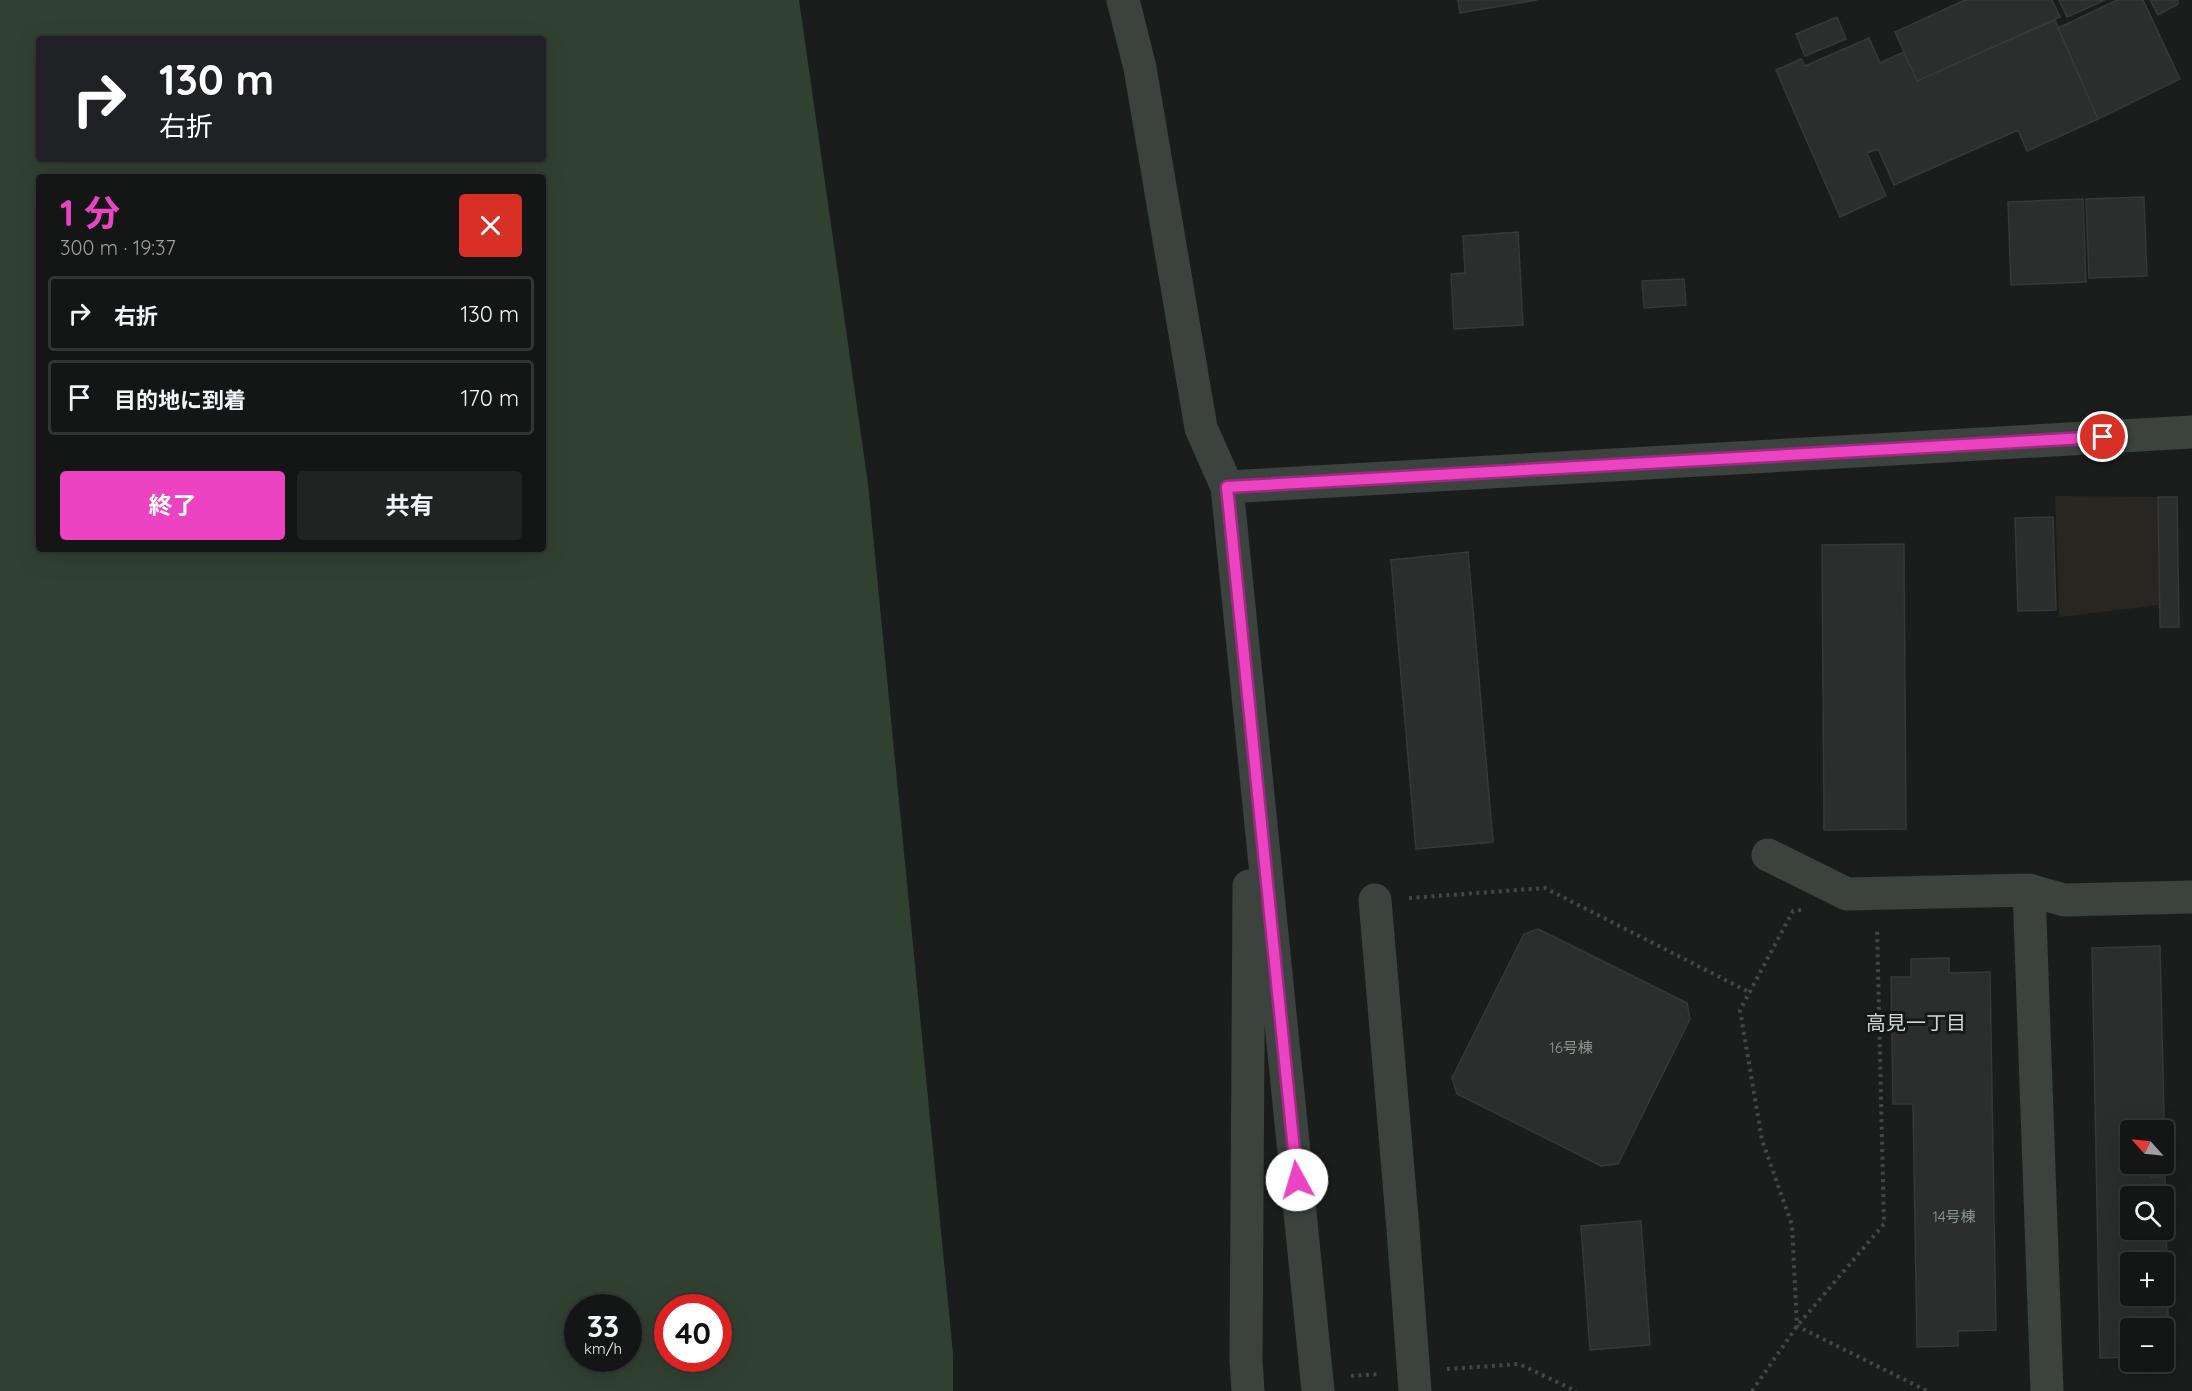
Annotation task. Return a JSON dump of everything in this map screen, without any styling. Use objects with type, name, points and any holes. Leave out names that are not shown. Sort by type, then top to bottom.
[{"type":"street","points":[[1123,0],[1140,68],[1201,428],[1227,487],[1318,1391]]},
{"type":"street","points":[[1227,487],[2192,432]]},
{"type":"street","points":[[1248,1391],[1246,1349],[1250,710]]},
{"type":"street","points":[[1768,855],[1847,894],[2030,890],[2064,900],[2192,897]]},
{"type":"street","points":[[2030,890],[2047,1391]]},
{"type":"street","points":[[1375,900],[1414,1381]]},
{"type":"path","points":[[1375,900],[1545,888],[1749,992]]},
{"type":"path","points":[[1797,1326],[1792,1225],[1762,1140],[1740,1010],[1793,910],[1805,910]]},
{"type":"path","points":[[1752,1391],[1797,1326],[1884,1224],[1877,921]]},
{"type":"path","points":[[1797,1326],[1927,1391]]},
{"type":"path","points":[[1350,1376],[1414,1381],[1520,1364],[1576,1391]]},
{"type":"shaded area","points":[[0,0],[799,0],[868,484],[953,1354],[953,1391],[0,1391]]},
{"type":"shaded area","points":[[2055,496],[2158,497],[2160,605],[2059,617]]},
{"type":"building","points":[[1458,0],[1537,0],[1460,13]]},
{"type":"building","points":[[1965,0],[2052,0],[2060,17],[1917,81],[1895,32]]},
{"type":"building","points":[[2059,0],[2105,0],[2067,17]]},
{"type":"building","points":[[2117,0],[2143,0],[2180,79],[2098,119],[2058,28]]},
{"type":"building","points":[[2150,0],[2178,0],[2178,4],[2158,15]]},
{"type":"building","points":[[1837,17],[1846,39],[1805,56],[1796,34]]},
{"type":"building","points":[[2055,20],[2098,119],[2027,151],[2018,130],[1894,185],[1878,149],[1867,153],[1886,196],[1840,217],[1776,70],[1801,59],[1805,66],[1869,38],[1880,63],[1904,52],[1917,81]]},
{"type":"building","points":[[2144,197],[2147,276],[2089,278],[2086,199]]},
{"type":"building","points":[[2083,199],[2086,282],[2011,285],[2008,202]]},
{"type":"building","points":[[1518,232],[1523,325],[1454,329],[1451,274],[1465,273],[1463,236]]},
{"type":"building","points":[[1684,279],[1686,305],[1644,308],[1642,281]]},
{"type":"building","points":[[2158,497],[2177,497],[2179,627],[2160,627]]},
{"type":"building","points":[[2053,517],[2056,610],[2018,611],[2015,518]]},
{"type":"building","points":[[1904,544],[1906,829],[1824,830],[1822,545]]},
{"type":"building","points":[[1468,552],[1493,842],[1416,849],[1391,560]]},
{"type":"building","points":[[1538,929],[1687,1003],[1690,1019],[1618,1164],[1601,1166],[1457,1094],[1452,1078],[1524,934]]},
{"type":"building","points":[[2160,946],[2164,1120],[2120,1120],[2120,1174],[2151,1174],[2151,1177],[2165,1177],[2165,1186],[2120,1186],[2120,1240],[2166,1240],[2167,1252],[2120,1252],[2120,1306],[2168,1306],[2168,1318],[2120,1318],[2120,1357],[2100,1358],[2092,948]]},
{"type":"building","points":[[1949,958],[1949,973],[1990,972],[1996,1330],[1958,1331],[1958,1346],[1917,1347],[1913,1104],[1893,1104],[1891,977],[1911,977],[1911,959]]},
{"type":"building","points":[[1641,1221],[1650,1345],[1590,1350],[1581,1226]]},
{"type":"district","name":"高見一丁目","points":[[1916,1023]]},
{"type":"route","points":[[1297,1180],[1227,487],[2103,437]]}]
